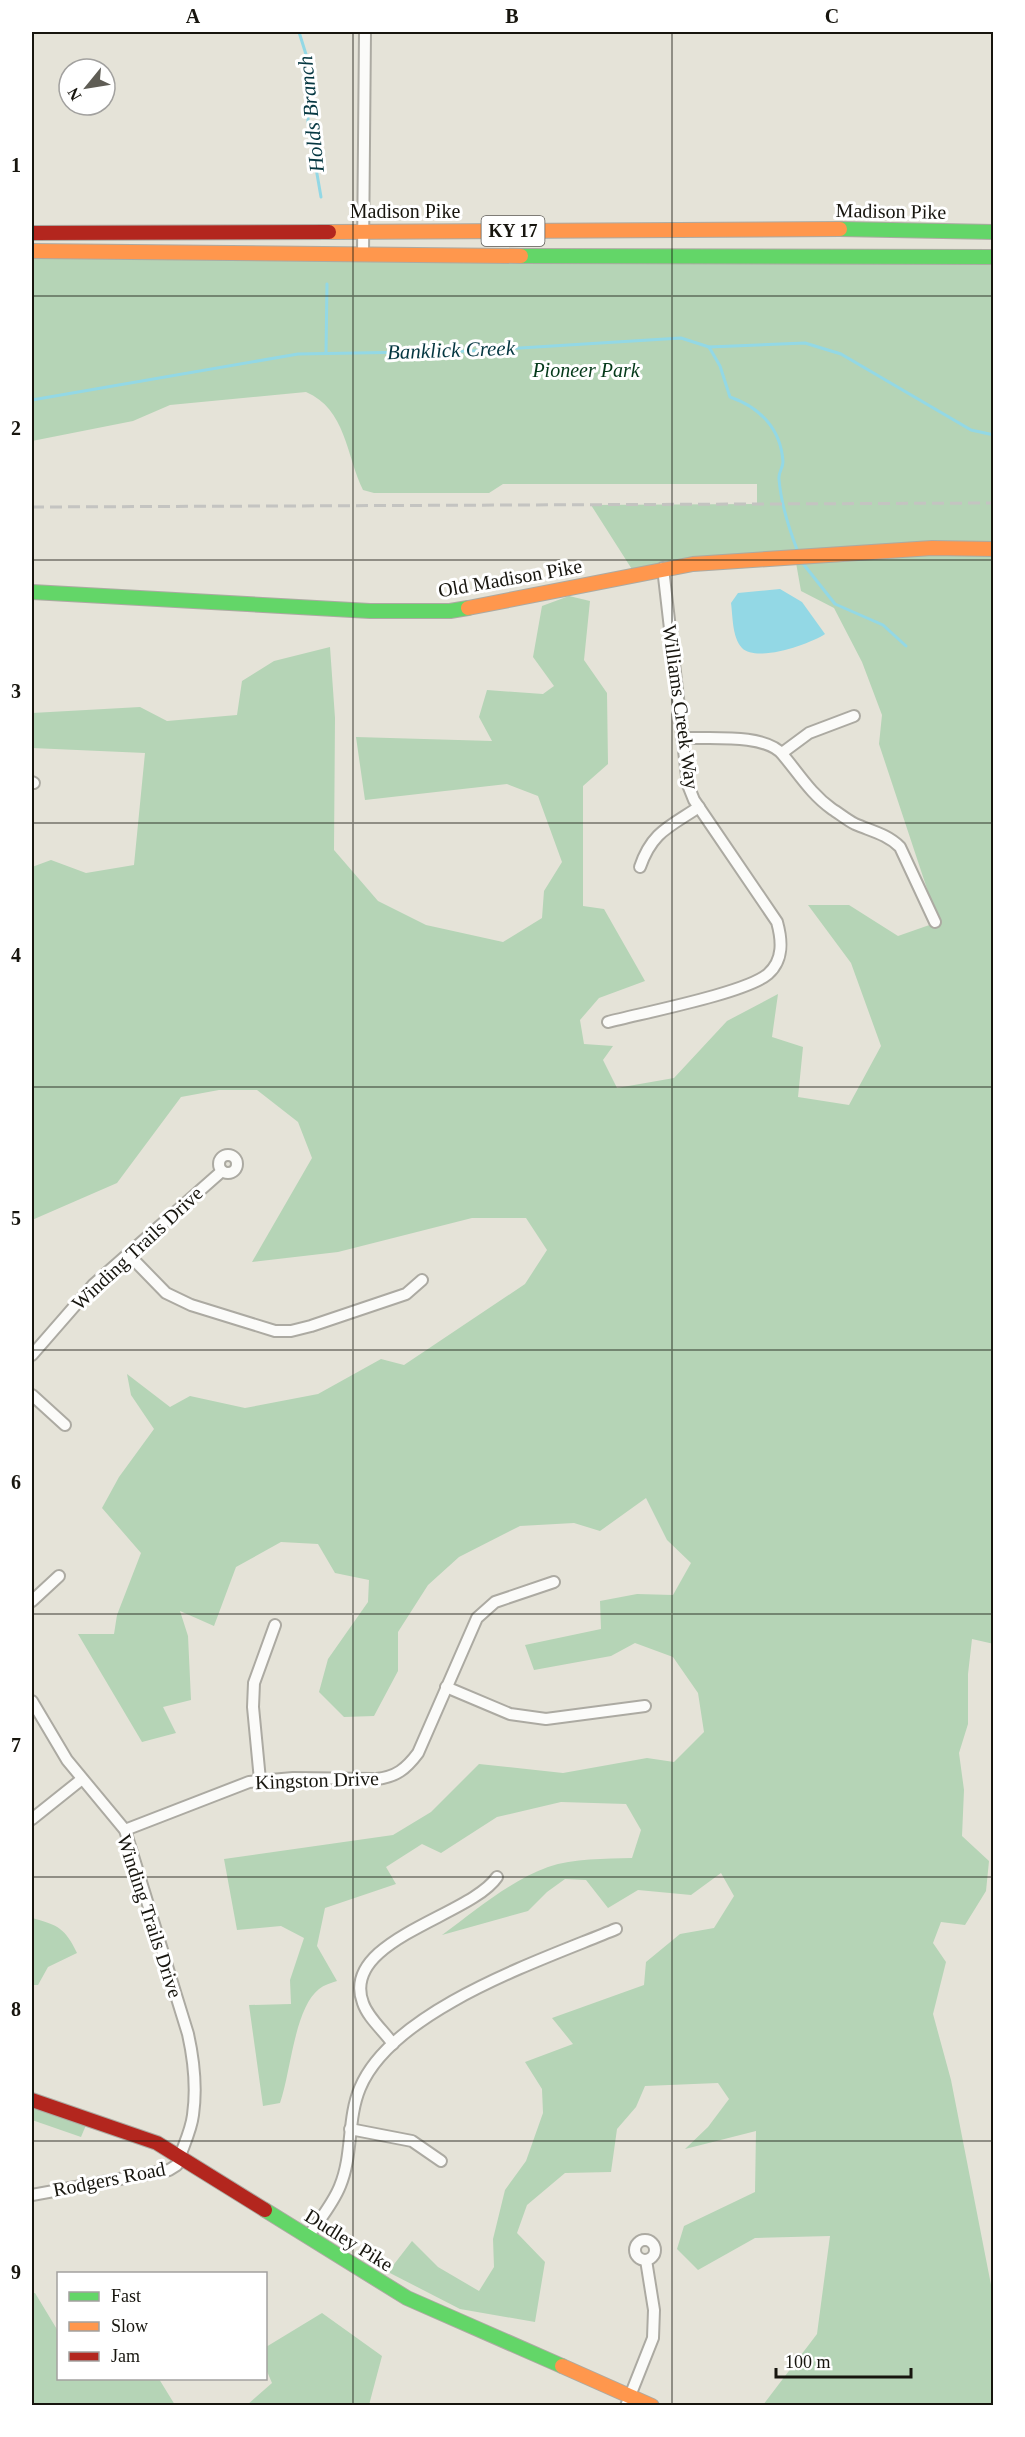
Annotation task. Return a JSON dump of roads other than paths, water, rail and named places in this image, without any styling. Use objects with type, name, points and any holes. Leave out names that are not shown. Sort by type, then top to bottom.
[{"type":"main road","name":"Madison Pike","points":[[32,233],[894,229],[993,232]]},
{"type":"main road","name":"KY 17","points":[[32,251],[993,257]]},
{"type":"main road","name":"Old Madison Pike","points":[[32,592],[370,611],[450,611],[491,605],[663,568],[932,548],[993,549]]},
{"type":"main road","name":"Dudley Pike","points":[[32,2100],[136,2134],[179,2156],[407,2298],[628,2401],[652,2406]]},
{"type":"street","points":[[363,254],[365,32]]},
{"type":"street","name":"Williams Creek Way","points":[[609,1022],[744,986],[768,974],[776,965],[781,952],[781,938],[777,922],[699,807],[688,785],[663,568]]},
{"type":"street","points":[[782,753],[809,733],[854,716]]},
{"type":"street","points":[[682,738],[753,740],[770,744],[782,753],[803,783],[828,806],[853,823],[892,839],[900,847],[935,922]]},
{"type":"street","points":[[640,867],[647,846],[655,837],[699,807]]},
{"type":"street","name":"Winding Trails Drive","points":[[32,1355],[81,1297],[222,1171]]},
{"type":"street","points":[[128,1254],[166,1293],[191,1305],[259,1328],[275,1331],[291,1331],[311,1326],[406,1294],[422,1280]]},
{"type":"street","points":[[32,1395],[65,1425]]},
{"type":"street","points":[[32,1601],[59,1576]]},
{"type":"street","name":"Kingston Drive","points":[[125,1830],[217,1792],[260,1780],[376,1779],[388,1778],[403,1771],[418,1753],[471,1626],[482,1612],[500,1599],[554,1582]]},
{"type":"street","points":[[260,1780],[253,1707],[254,1683],[275,1625]]},
{"type":"street","points":[[446,1687],[510,1714],[529,1718],[546,1719],[645,1706]]},
{"type":"street","name":"Winding Trails Drive","points":[[32,1701],[50,1735],[82,1779],[125,1830],[194,2063],[193,2116],[179,2156]]},
{"type":"street","points":[[32,1819],[82,1779]]},
{"type":"street","points":[[393,2044],[362,2001],[361,1983],[367,1968],[393,1942],[484,1891],[497,1877]]},
{"type":"street","points":[[308,2236],[341,2186],[360,2086],[393,2044],[412,2028],[501,1975],[616,1929]]},
{"type":"street","points":[[350,2129],[412,2141],[441,2161]]},
{"type":"street","name":"Rodgers Road","points":[[32,2195],[169,2170],[177,2165],[179,2156]]},
{"type":"street","points":[[628,2401],[653,2338],[654,2310],[646,2260]]},
{"type":"water","points":[[780,589],[802,602],[825,634],[808,643],[784,650],[759,654],[749,652],[742,648],[736,638],[731,603],[738,593]]},
{"type":"waterway","name":"Holds Branch","points":[[299,32],[309,64],[308,122],[321,197]]},
{"type":"waterway","name":"Holds Branch","points":[[326,353],[327,284]]},
{"type":"waterway","name":"Banklick Creek","points":[[32,400],[298,354],[472,351],[681,338],[709,347],[805,343],[841,354],[971,430],[994,435]]},
{"type":"waterway","points":[[709,347],[720,366],[730,397],[741,401],[759,413],[773,429],[778,439],[783,462],[779,477],[782,498],[798,552]]},
{"type":"waterway","points":[[801,561],[835,604],[883,625],[906,646]]},
{"type":"railway","points":[[32,507],[994,503]]},
{"type":"park label","name":"Pioneer Park","points":[[586,370]]}]
